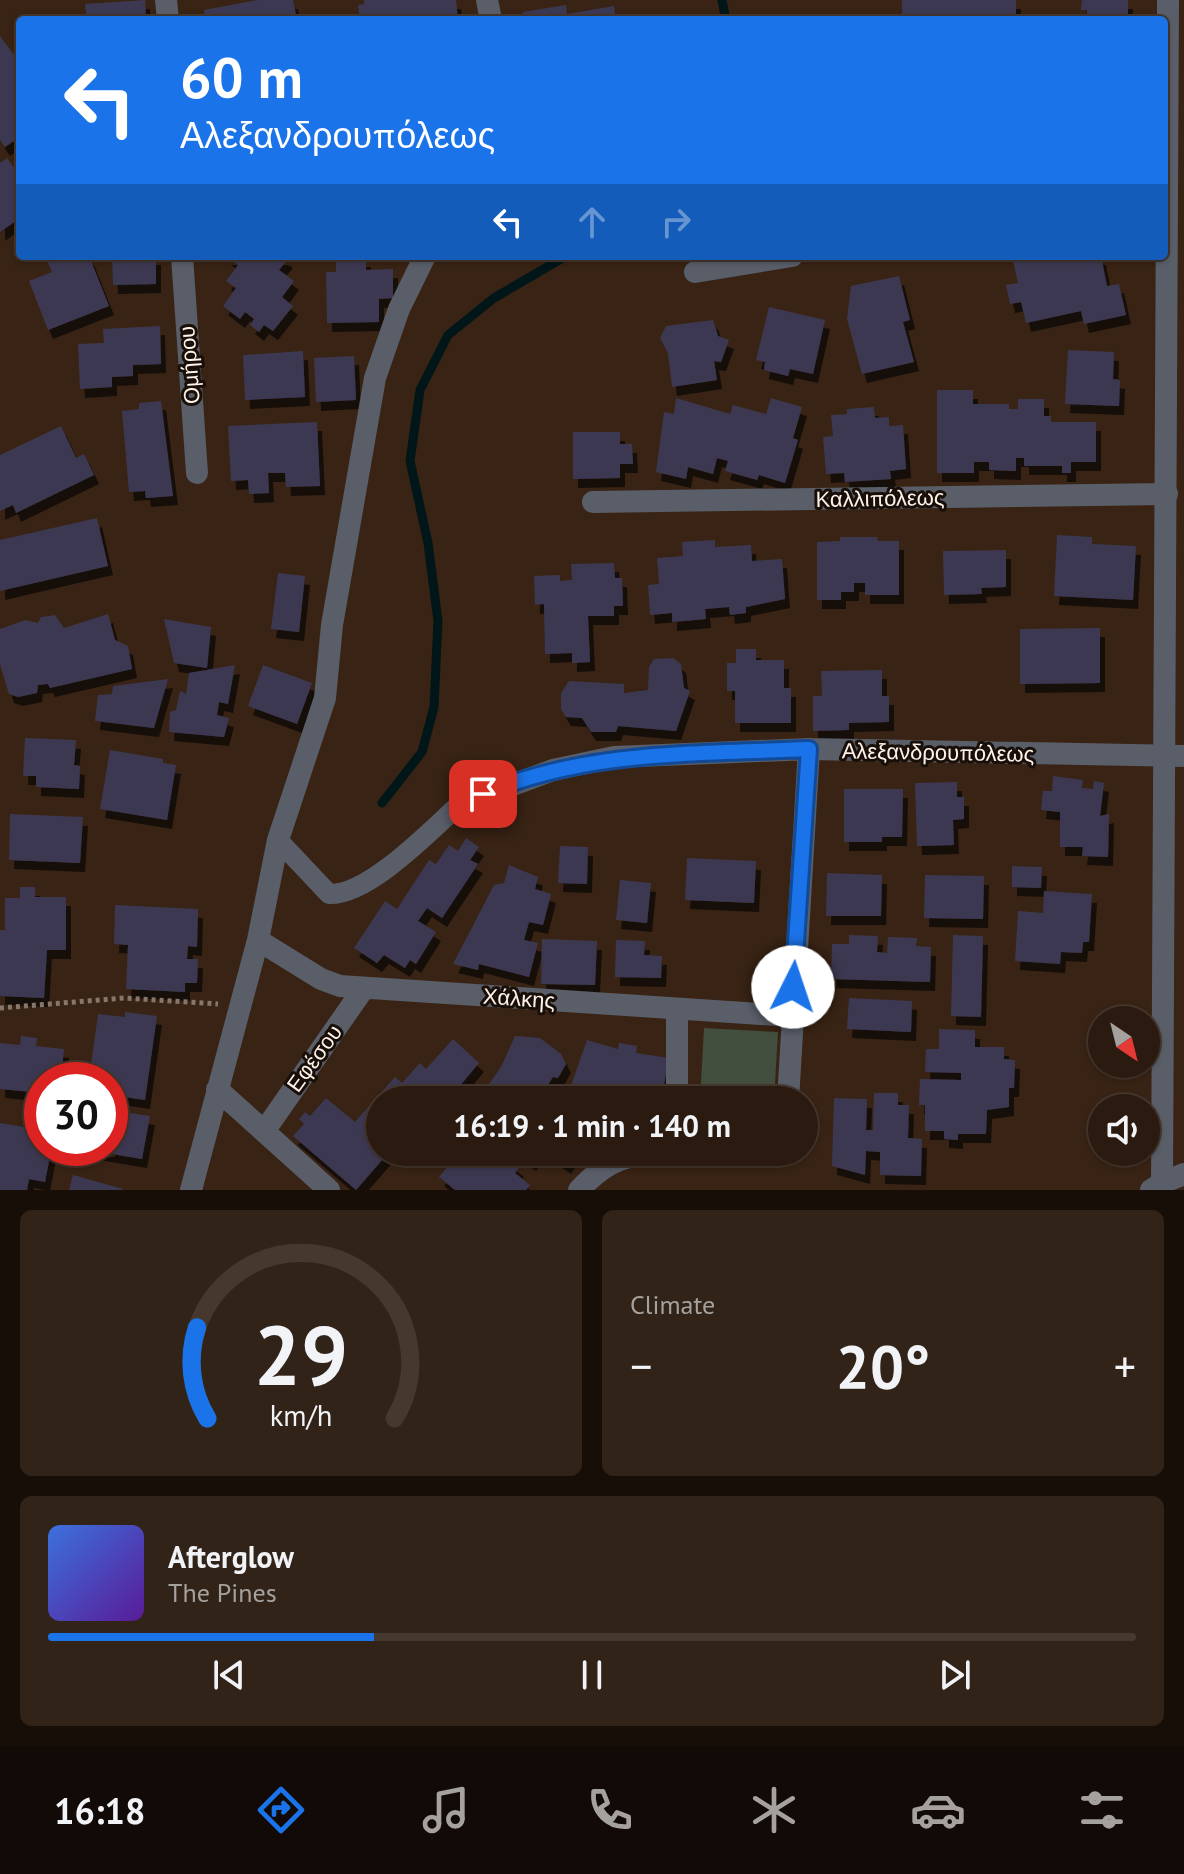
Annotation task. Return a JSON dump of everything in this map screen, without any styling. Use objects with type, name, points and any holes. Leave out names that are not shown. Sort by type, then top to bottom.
[{"type":"street","name":"Ομήρου","points":[[182,260],[197,473]]},
{"type":"street","points":[[191,1190],[258,940],[278,840],[325,698],[332,625],[375,378],[399,309],[423,260]]},
{"type":"street","points":[[695,272],[768,260]]},
{"type":"street","points":[[1167,260],[1167,494],[1174,756],[1157,1186],[1184,1174]]},
{"type":"street","name":"Καλλιπόλεως","points":[[593,502],[1167,494]]},
{"type":"street","points":[[788,1086],[809,749]]},
{"type":"street","name":"Αλεξανδρουπόλεως","points":[[459,805],[553,770],[614,757],[809,749],[1174,756]]},
{"type":"street","points":[[278,840],[329,894],[344,895],[379,873],[459,805]]},
{"type":"street","name":"Χάλκης","points":[[258,940],[321,979],[340,986],[791,1016]]},
{"type":"street","name":"Εφέσου","points":[[265,1130],[364,988]]},
{"type":"street","points":[[677,1010],[677,1086]]},
{"type":"street","points":[[217,1089],[329,1190]]},
{"type":"street","points":[[579,1190],[606,1166]]},
{"type":"path","points":[[0,1008],[124,998],[240,1005]]},
{"type":"green space","points":[[704,1028],[778,1032],[775,1086],[701,1086]]},
{"type":"building","points":[[145,0],[146,16],[86,16],[85,4]]},
{"type":"building","points":[[258,0],[293,0],[296,16],[205,16],[204,10]]},
{"type":"building","points":[[364,0],[456,0],[458,16],[359,16],[358,5],[364,4]]},
{"type":"building","points":[[902,0],[1016,0],[1016,15],[902,16]]},
{"type":"building","points":[[1082,0],[1128,0],[1128,16],[1087,16],[1087,10],[1081,10]]},
{"type":"building","points":[[566,5],[567,14],[614,6],[615,16],[524,16],[523,12]]},
{"type":"building","points":[[0,36],[16,58],[16,140],[5,147],[0,140]]},
{"type":"building","points":[[7,158],[16,170],[16,221],[0,232],[0,163]]},
{"type":"building","points":[[47,260],[91,260],[109,306],[48,330],[29,281],[52,272]]},
{"type":"building","points":[[112,260],[156,260],[156,284],[113,285]]},
{"type":"building","points":[[231,260],[287,260],[279,270],[294,281],[282,297],[293,306],[273,331],[264,325],[259,332],[250,325],[254,319],[245,312],[240,319],[223,306],[236,288],[226,281],[238,265]]},
{"type":"building","points":[[336,260],[366,260],[366,270],[393,269],[393,298],[379,299],[379,322],[327,323],[326,272],[336,272]]},
{"type":"building","points":[[1013,260],[1102,260],[1107,286],[1119,284],[1126,315],[1084,324],[1081,311],[1026,323],[1021,302],[1010,304],[1006,285],[1018,283]]},
{"type":"building","points":[[899,276],[910,320],[903,322],[914,362],[862,374],[847,319],[851,286]]},
{"type":"building","points":[[769,307],[825,320],[813,374],[790,369],[788,376],[764,370],[765,362],[756,360]]},
{"type":"building","points":[[713,320],[718,336],[729,340],[721,362],[714,361],[717,380],[672,387],[668,353],[660,338],[666,326]]},
{"type":"building","points":[[160,326],[161,364],[133,365],[133,376],[112,377],[112,387],[80,389],[78,344],[104,343],[103,329]]},
{"type":"building","points":[[1068,350],[1114,352],[1113,379],[1120,380],[1119,406],[1065,404]]},
{"type":"building","points":[[303,351],[305,397],[245,400],[243,355]]},
{"type":"building","points":[[354,356],[356,400],[316,402],[314,358]]},
{"type":"building","points":[[937,390],[973,390],[973,404],[1009,404],[1009,409],[1018,409],[1018,399],[1044,399],[1044,416],[1051,416],[1051,422],[1096,422],[1096,462],[1071,462],[1071,473],[1062,473],[1062,466],[1024,466],[1024,458],[1016,458],[1016,471],[989,470],[989,462],[974,462],[974,473],[937,473]]},
{"type":"building","points":[[676,398],[730,414],[733,405],[766,414],[771,398],[802,407],[793,438],[798,440],[785,483],[759,475],[757,480],[725,471],[728,461],[717,458],[713,474],[688,467],[686,479],[656,472],[664,412],[674,414]]},
{"type":"building","points":[[161,401],[173,496],[146,498],[145,491],[129,492],[122,411],[139,409],[139,403]]},
{"type":"building","points":[[874,407],[875,418],[889,417],[889,426],[903,425],[906,469],[890,471],[891,479],[845,482],[844,473],[826,474],[823,437],[833,436],[831,415],[847,414],[847,409]]},
{"type":"building","points":[[317,422],[320,486],[286,487],[285,473],[268,473],[269,493],[249,494],[248,480],[231,481],[228,426]]},
{"type":"building","points":[[61,426],[76,458],[84,454],[94,475],[16,513],[13,505],[0,511],[0,455]]},
{"type":"building","points":[[573,432],[620,432],[620,444],[632,444],[633,464],[620,464],[620,478],[573,479]]},
{"type":"building","points":[[97,518],[108,566],[0,591],[0,540]]},
{"type":"building","points":[[1057,535],[1092,537],[1092,544],[1136,546],[1133,600],[1054,596]]},
{"type":"building","points":[[840,537],[877,537],[878,541],[899,541],[899,595],[865,595],[865,583],[854,583],[854,592],[841,592],[841,600],[817,600],[817,542],[840,541]]},
{"type":"building","points":[[715,540],[715,547],[751,545],[752,561],[782,559],[785,599],[746,607],[746,613],[730,615],[729,607],[705,609],[706,619],[672,622],[672,613],[650,615],[648,585],[659,584],[657,558],[683,556],[682,542]]},
{"type":"building","points":[[1006,550],[1006,587],[981,588],[982,594],[944,595],[943,551]]},
{"type":"building","points":[[614,563],[615,578],[622,578],[623,606],[614,606],[614,616],[588,616],[590,662],[572,663],[572,653],[545,654],[544,604],[535,605],[534,576],[560,575],[560,581],[572,580],[571,564]]},
{"type":"building","points":[[278,573],[305,576],[299,632],[271,629]]},
{"type":"building","points":[[108,614],[115,640],[128,646],[132,669],[50,688],[48,684],[38,685],[37,693],[18,697],[9,694],[0,664],[0,629],[25,620],[38,623],[41,617],[55,615],[64,628]]},
{"type":"building","points":[[164,619],[211,627],[207,668],[174,663]]},
{"type":"building","points":[[1100,628],[1100,683],[1020,684],[1020,629]]},
{"type":"building","points":[[736,649],[756,649],[756,660],[784,660],[784,688],[791,688],[791,723],[735,723],[735,691],[727,691],[727,663],[736,663]]},
{"type":"building","points":[[673,658],[681,664],[684,688],[690,691],[676,731],[618,726],[616,732],[591,732],[582,718],[566,717],[561,709],[561,693],[569,681],[624,684],[624,693],[648,690],[649,667],[654,659]]},
{"type":"building","points":[[235,665],[228,704],[219,702],[217,715],[229,718],[224,737],[169,732],[170,712],[176,710],[180,691],[186,694],[189,673]]},
{"type":"building","points":[[263,665],[312,683],[297,724],[248,706]]},
{"type":"building","points":[[882,670],[882,696],[889,696],[889,722],[849,723],[849,730],[813,731],[813,696],[822,696],[821,671]]},
{"type":"building","points":[[168,679],[154,728],[95,721],[98,695],[112,694],[113,686]]},
{"type":"building","points":[[25,738],[76,740],[74,765],[80,766],[79,789],[36,787],[36,776],[23,776]]},
{"type":"building","points":[[110,750],[163,759],[163,763],[176,765],[167,820],[100,809]]},
{"type":"building","points":[[1053,776],[1083,780],[1082,788],[1093,789],[1094,781],[1104,783],[1100,816],[1109,814],[1108,857],[1082,856],[1083,847],[1060,847],[1060,812],[1041,810],[1043,791],[1052,791]]},
{"type":"building","points":[[957,782],[957,797],[964,797],[964,819],[953,820],[954,845],[917,846],[915,783]]},
{"type":"building","points":[[844,789],[903,789],[902,837],[882,837],[882,842],[844,842]]},
{"type":"building","points":[[10,814],[83,817],[80,863],[9,860]]},
{"type":"building","points":[[466,838],[479,847],[470,860],[478,864],[442,918],[427,908],[418,921],[436,932],[416,964],[410,960],[405,968],[384,955],[377,963],[354,948],[385,901],[397,909],[429,860],[436,864],[449,845],[458,851]]},
{"type":"building","points":[[560,846],[588,847],[587,884],[558,883]]},
{"type":"building","points":[[687,858],[756,861],[754,903],[685,900]]},
{"type":"building","points":[[509,865],[538,877],[535,889],[551,894],[543,925],[529,922],[524,940],[538,943],[529,977],[479,964],[478,970],[453,964],[494,885],[504,883]]},
{"type":"building","points":[[1012,866],[1042,867],[1041,888],[1012,887]]},
{"type":"building","points":[[827,873],[882,875],[881,916],[826,916]]},
{"type":"building","points":[[925,875],[984,876],[983,919],[924,918]]},
{"type":"building","points":[[620,880],[651,883],[647,923],[616,920]]},
{"type":"building","points":[[20,887],[35,887],[35,897],[66,897],[66,950],[47,950],[44,998],[0,996],[0,930],[5,930],[5,898],[20,898]]},
{"type":"building","points":[[1044,891],[1092,894],[1089,942],[1083,942],[1082,953],[1061,952],[1060,964],[1015,961],[1018,911],[1043,913]]},
{"type":"building","points":[[115,905],[198,909],[197,947],[188,946],[187,959],[198,959],[197,983],[185,983],[185,992],[126,989],[128,945],[114,944]]},
{"type":"building","points":[[849,935],[878,936],[877,952],[887,953],[888,937],[917,938],[916,946],[931,947],[930,982],[831,979],[832,944],[849,944]]},
{"type":"building","points":[[953,935],[983,936],[981,1017],[951,1016]]},
{"type":"building","points":[[542,939],[597,941],[595,985],[541,984]]},
{"type":"building","points":[[616,940],[645,941],[644,955],[662,956],[661,978],[615,977]]},
{"type":"building","points":[[849,998],[912,1001],[911,1032],[847,1029]]},
{"type":"building","points":[[125,1012],[157,1016],[145,1100],[128,1098],[128,1062],[91,1062],[98,1014],[125,1017]]},
{"type":"building","points":[[939,1029],[975,1030],[975,1047],[1004,1047],[1004,1059],[1015,1060],[1014,1088],[1009,1088],[1009,1107],[987,1110],[986,1134],[958,1134],[958,1140],[944,1139],[944,1131],[925,1131],[925,1105],[919,1105],[920,1079],[961,1080],[961,1073],[925,1072],[926,1049],[939,1049]]},
{"type":"building","points":[[21,1036],[37,1038],[36,1046],[64,1049],[63,1062],[24,1062],[24,1091],[0,1089],[0,1043],[20,1045]]},
{"type":"building","points":[[515,1036],[540,1038],[561,1054],[566,1064],[558,1078],[553,1077],[547,1086],[488,1086],[501,1067]]},
{"type":"building","points":[[453,1039],[479,1063],[460,1086],[387,1086],[395,1077],[402,1083],[420,1063],[426,1069]]},
{"type":"building","points":[[587,1040],[618,1049],[619,1043],[637,1046],[636,1053],[669,1058],[664,1086],[571,1086]]},
{"type":"building","points":[[874,1093],[898,1093],[898,1105],[909,1105],[908,1138],[922,1139],[921,1176],[880,1175],[880,1152],[866,1151],[865,1175],[832,1166],[834,1098],[867,1099],[866,1130],[873,1130]]},
{"type":"building","points":[[326,1098],[355,1122],[366,1110],[366,1166],[377,1166],[356,1190],[293,1136],[304,1124],[299,1119],[305,1112],[310,1116]]},
{"type":"building","points":[[128,1113],[150,1116],[142,1159],[128,1157]]},
{"type":"building","points":[[0,1123],[24,1127],[24,1166],[48,1166],[45,1182],[29,1179],[27,1190],[0,1190]]},
{"type":"building","points":[[448,1166],[516,1166],[519,1168],[515,1173],[530,1185],[526,1190],[455,1190],[439,1177]]},
{"type":"building","points":[[73,1175],[123,1189],[123,1190],[69,1190]]},
{"type":"waterway","points":[[722,0],[725,16]]},
{"type":"waterway","points":[[382,803],[422,752],[434,707],[438,621],[428,543],[410,461],[420,390],[448,335],[494,298],[559,260]]},
{"type":"route","points":[[483,794],[553,770],[614,757],[809,749],[793,987]]}]
